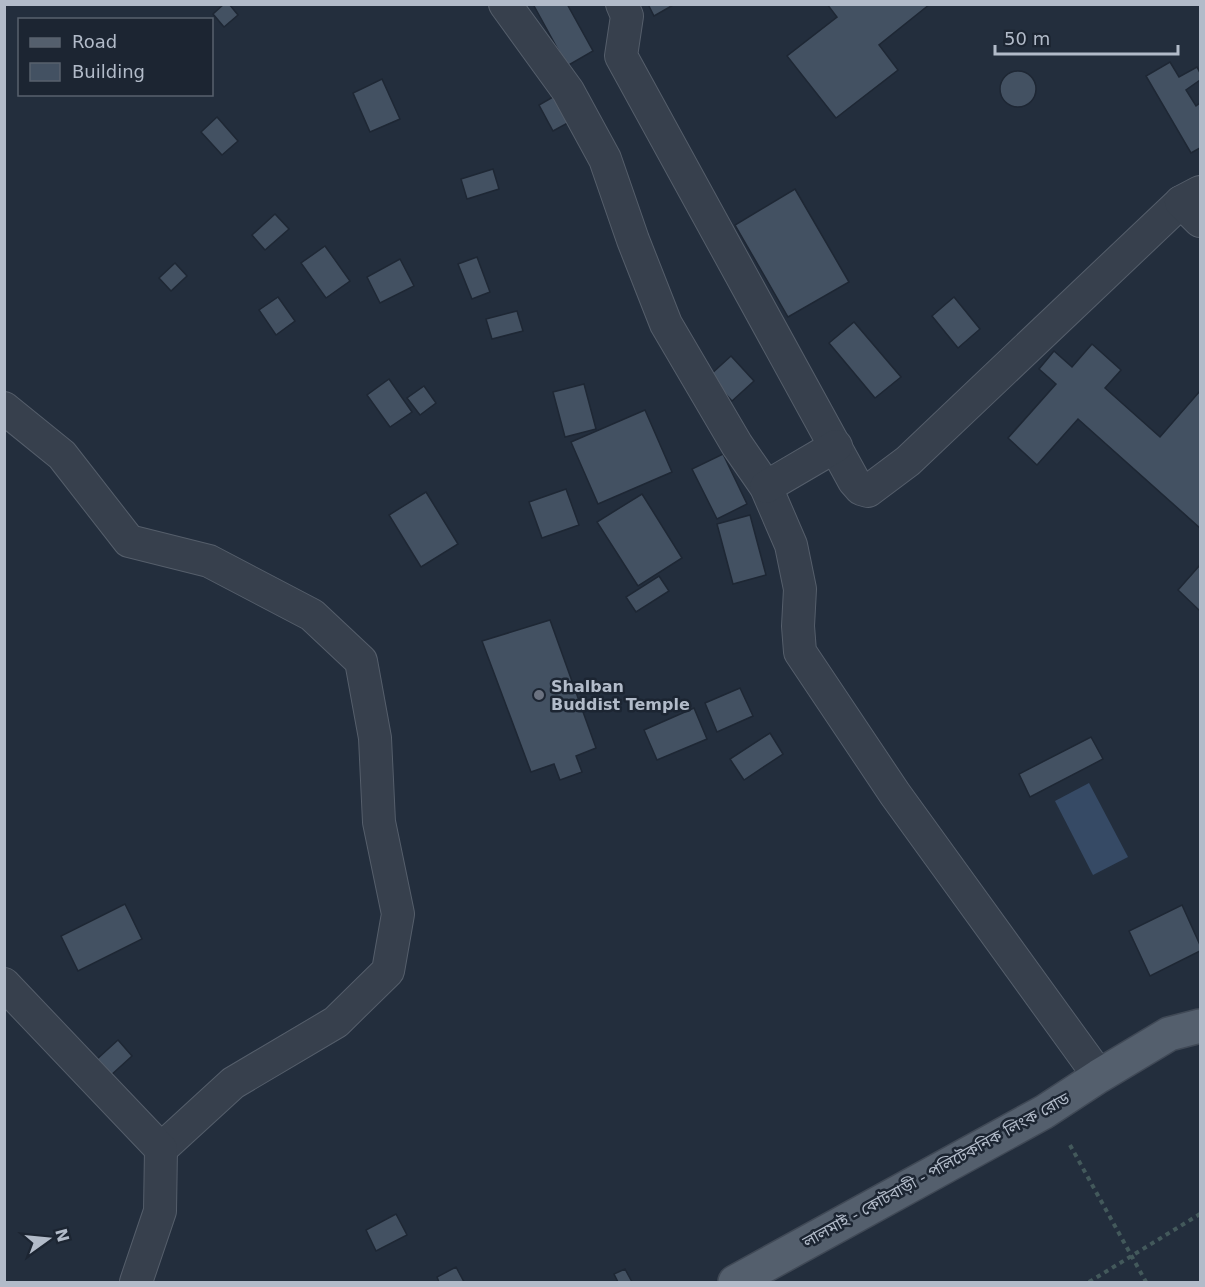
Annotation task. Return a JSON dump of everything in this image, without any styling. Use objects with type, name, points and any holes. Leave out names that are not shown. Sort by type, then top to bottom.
[{"type":"main road","name":"লালমাই - কোটবাড়ী - পলিটেকনিক লিংক রোড","points":[[735,1282],[1044,1112],[1168,1035],[1200,1026]]},
{"type":"street","points":[[505,4],[568,92],[604,159],[666,324],[737,445],[766,487],[791,545],[800,589],[798,626],[800,652],[895,794],[1099,1076]]},
{"type":"street","points":[[622,4],[627,16],[621,56],[854,481],[861,489],[868,491],[908,461],[1194,205]]},
{"type":"street","points":[[4,408],[62,455],[129,541],[209,561],[312,615],[361,661],[375,738],[379,822],[398,914],[388,971],[336,1022],[233,1083],[161,1149]]},
{"type":"street","points":[[766,487],[836,446]]},
{"type":"street","points":[[4,984],[161,1149],[160,1211],[136,1282]]},
{"type":"path","points":[[1070,1145],[1146,1282]]},
{"type":"path","points":[[1089,1282],[1200,1214]]},
{"type":"water","points":[[1089,783],[1128,857],[1093,875],[1055,801]]},
{"type":"building","points":[[224,4],[229,4],[238,15],[224,27],[213,14]]},
{"type":"building","points":[[533,4],[567,4],[593,51],[567,66]]},
{"type":"building","points":[[648,4],[675,4],[654,16]]},
{"type":"building","points":[[827,4],[930,4],[879,45],[898,70],[836,118],[787,56],[837,17]]},
{"type":"building","points":[[1170,62],[1179,77],[1197,67],[1200,73],[1200,80],[1186,90],[1196,106],[1200,103],[1200,148],[1191,153],[1146,76]]},
{"type":"building","points":[[1018,71],[1031,76],[1036,89],[1031,102],[1018,107],[1005,102],[1000,89],[1005,76]]},
{"type":"building","points":[[382,79],[400,119],[370,132],[353,93]]},
{"type":"building","points":[[560,93],[575,119],[553,131],[539,105]]},
{"type":"building","points":[[217,117],[238,141],[222,155],[201,132]]},
{"type":"building","points":[[493,169],[499,189],[467,199],[461,179]]},
{"type":"building","points":[[795,189],[849,282],[788,317],[735,225]]},
{"type":"building","points":[[275,214],[289,229],[265,250],[252,235]]},
{"type":"building","points":[[325,246],[350,281],[326,298],[301,263]]},
{"type":"building","points":[[477,257],[490,292],[472,299],[458,264]]},
{"type":"building","points":[[400,259],[414,286],[380,303],[367,277]]},
{"type":"building","points":[[175,263],[187,276],[171,291],[159,278]]},
{"type":"building","points":[[278,297],[295,321],[276,335],[259,310]]},
{"type":"building","points":[[954,297],[980,329],[958,348],[932,316]]},
{"type":"building","points":[[517,311],[523,331],[492,339],[486,319]]},
{"type":"building","points":[[854,322],[901,377],[875,398],[829,343]]},
{"type":"building","points":[[1092,344],[1121,370],[1105,388],[1160,437],[1200,391],[1200,528],[1078,419],[1037,465],[1008,438],[1056,384],[1039,369],[1054,351],[1072,367]]},
{"type":"building","points":[[731,356],[754,381],[732,401],[709,376]]},
{"type":"building","points":[[389,379],[412,412],[390,427],[367,395]]},
{"type":"building","points":[[584,384],[596,429],[565,437],[553,392]]},
{"type":"building","points":[[424,386],[436,403],[420,415],[407,398]]},
{"type":"building","points":[[645,410],[672,472],[598,504],[571,442]]},
{"type":"building","points":[[723,454],[747,504],[717,519],[692,469]]},
{"type":"building","points":[[566,489],[579,525],[542,538],[529,502]]},
{"type":"building","points":[[426,492],[458,544],[421,567],[389,515]]},
{"type":"building","points":[[642,494],[682,558],[638,586],[597,522]]},
{"type":"building","points":[[750,515],[766,575],[733,584],[717,524]]},
{"type":"building","points":[[1200,565],[1200,611],[1178,590]]},
{"type":"building","points":[[659,576],[669,591],[636,612],[626,597]]},
{"type":"building","name":"Shalban Buddist Temple","points":[[550,620],[596,748],[576,756],[582,772],[560,780],[554,764],[531,772],[482,641]]},
{"type":"building","points":[[740,688],[753,716],[717,732],[705,703]]},
{"type":"building","points":[[694,708],[707,739],[657,760],[644,730]]},
{"type":"building","points":[[770,733],[783,754],[744,780],[730,759]]},
{"type":"building","points":[[1091,737],[1103,759],[1030,797],[1019,774]]},
{"type":"building","points":[[125,904],[142,939],[78,971],[61,936]]},
{"type":"building","points":[[1182,905],[1200,945],[1200,951],[1150,976],[1129,931]]},
{"type":"building","points":[[118,1040],[132,1056],[110,1076],[96,1060]]},
{"type":"building","points":[[396,1214],[407,1235],[376,1251],[366,1230]]},
{"type":"building","points":[[456,1267],[464,1282],[439,1282],[437,1277]]},
{"type":"building","points":[[625,1269],[632,1282],[618,1282],[614,1274]]},
{"type":"place","name":"Shalban Buddist Temple","points":[[539,695]]}]
